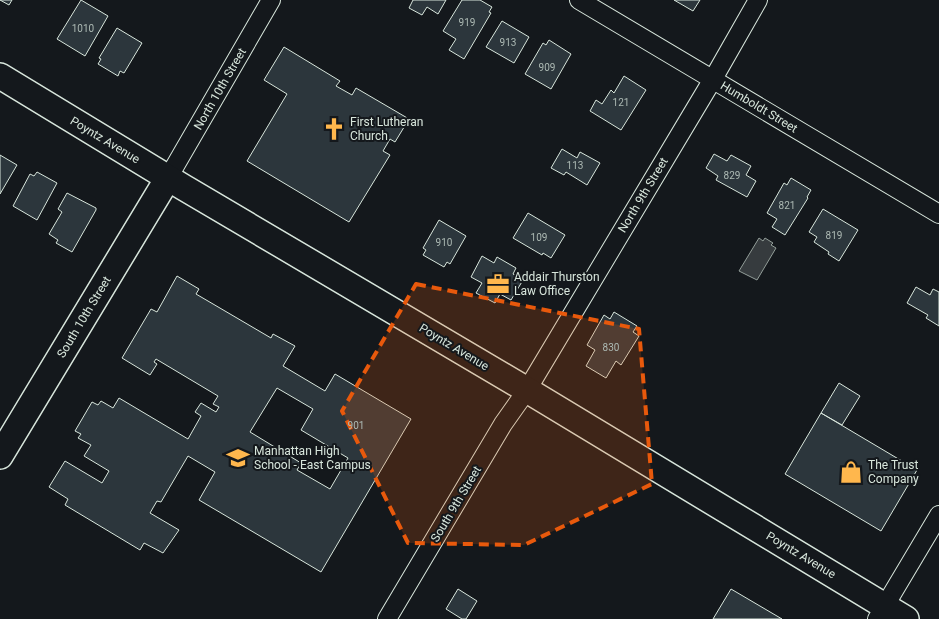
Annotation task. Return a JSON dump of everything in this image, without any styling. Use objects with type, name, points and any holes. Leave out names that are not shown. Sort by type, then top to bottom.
[{"type":"street","name":"North 10th Street","points":[[168,178],[271,0]]},
{"type":"street","name":"Humboldt Street","points":[[579,0],[939,214]]},
{"type":"street","name":"North 9th Street","points":[[527,390],[758,0]]},
{"type":"street","name":"Poyntz Avenue","points":[[0,76],[168,178],[527,390],[881,612],[906,619]]},
{"type":"street","name":"South 10th Street","points":[[0,456],[168,178]]},
{"type":"street","name":"South 9th Street","points":[[388,619],[503,424],[527,390]]},
{"type":"street","points":[[881,612],[939,515]]},
{"type":"highlighted area","points":[[416,284],[639,329],[652,484],[524,545],[408,543],[342,411]]},
{"type":"shaded area","points":[[759,238],[763,241],[765,238],[773,243],[771,245],[776,248],[757,280],[739,271]]},
{"type":"building","points":[[0,0],[12,0],[9,5]]},
{"type":"building","points":[[81,0],[108,16],[85,56],[57,39]]},
{"type":"building","points":[[413,0],[446,0],[438,14],[427,7],[422,15],[409,8]]},
{"type":"building","points":[[462,0],[480,0],[492,7],[489,12],[491,13],[464,59],[449,50],[456,39],[443,31]]},
{"type":"building","points":[[674,0],[700,0],[693,11]]},
{"type":"building","points":[[502,21],[529,37],[514,63],[486,47]]},
{"type":"building","points":[[117,28],[142,43],[124,73],[120,71],[118,76],[98,64],[101,59],[99,58]]},
{"type":"building","points":[[549,40],[571,54],[551,89],[525,74],[543,43],[546,45]]},
{"type":"building","name":"First Lutheran Church","points":[[284,47],[340,81],[336,86],[352,95],[356,88],[409,119],[395,142],[390,139],[383,151],[390,155],[349,222],[247,161],[287,94],[264,80]]},
{"type":"building","points":[[624,76],[646,90],[621,130],[590,111],[596,100],[602,104],[611,90],[614,93]]},
{"type":"building","points":[[562,149],[577,158],[580,152],[600,163],[587,185],[566,172],[564,175],[551,168]]},
{"type":"building","points":[[714,154],[727,161],[731,155],[751,166],[746,175],[756,181],[747,197],[716,180],[718,176],[706,168]]},
{"type":"building","points":[[0,155],[17,165],[0,194]]},
{"type":"building","points":[[37,172],[57,183],[37,220],[13,206],[30,174],[34,176]]},
{"type":"building","points":[[791,178],[811,190],[785,235],[772,227],[777,219],[767,213],[784,183],[787,185]]},
{"type":"building","points":[[67,193],[96,208],[72,252],[56,243],[58,240],[49,234],[62,212],[58,209]]},
{"type":"building","points":[[823,209],[858,230],[839,261],[814,242],[817,237],[809,232]]},
{"type":"building","points":[[528,213],[565,235],[551,258],[543,253],[542,255],[513,238]]},
{"type":"building","points":[[439,220],[466,236],[450,264],[447,262],[444,267],[423,255],[426,250],[423,248]]},
{"type":"building","points":[[482,256],[494,263],[497,257],[516,268],[513,274],[523,280],[511,300],[500,294],[495,303],[476,293],[482,283],[471,277]]},
{"type":"building","points":[[177,276],[199,289],[196,294],[271,338],[273,334],[295,346],[283,366],[325,391],[335,374],[411,419],[321,572],[199,500],[215,472],[188,456],[161,502],[157,501],[150,513],[179,530],[163,553],[144,543],[140,550],[65,505],[68,499],[49,487],[65,461],[102,483],[109,471],[84,456],[91,445],[78,438],[81,434],[75,431],[92,402],[98,405],[101,401],[113,408],[119,398],[188,439],[201,416],[195,412],[201,403],[216,412],[219,407],[213,404],[218,396],[156,359],[154,362],[157,364],[150,375],[122,358],[151,309],[157,312]],"holes":[[[277,388],[313,409],[301,430],[348,458],[330,489],[297,470],[301,463],[250,432]]]},
{"type":"building","points":[[916,287],[930,295],[933,289],[939,292],[939,326],[926,318],[928,315],[907,303]]},
{"type":"building","points":[[614,312],[637,326],[633,332],[639,336],[621,365],[616,361],[606,378],[586,366],[595,350],[587,345],[604,315],[610,319]]},
{"type":"building","points":[[839,383],[860,396],[842,425],[821,413]]},
{"type":"building","name":"The Trust Company","points":[[821,413],[917,470],[881,531],[785,474]]},
{"type":"building","points":[[458,589],[477,601],[466,619],[462,619],[446,609]]},
{"type":"building","points":[[731,589],[782,619],[713,619]]},
{"type":"place","name":"First Lutheran Church","points":[[334,129]]},
{"type":"place","name":"Addair Thurston Law Office","points":[[498,284]]},
{"type":"place","name":"Manhattan High School - East Campus","points":[[238,458]]},
{"type":"place","name":"The Trust Company","points":[[851,472]]}]
